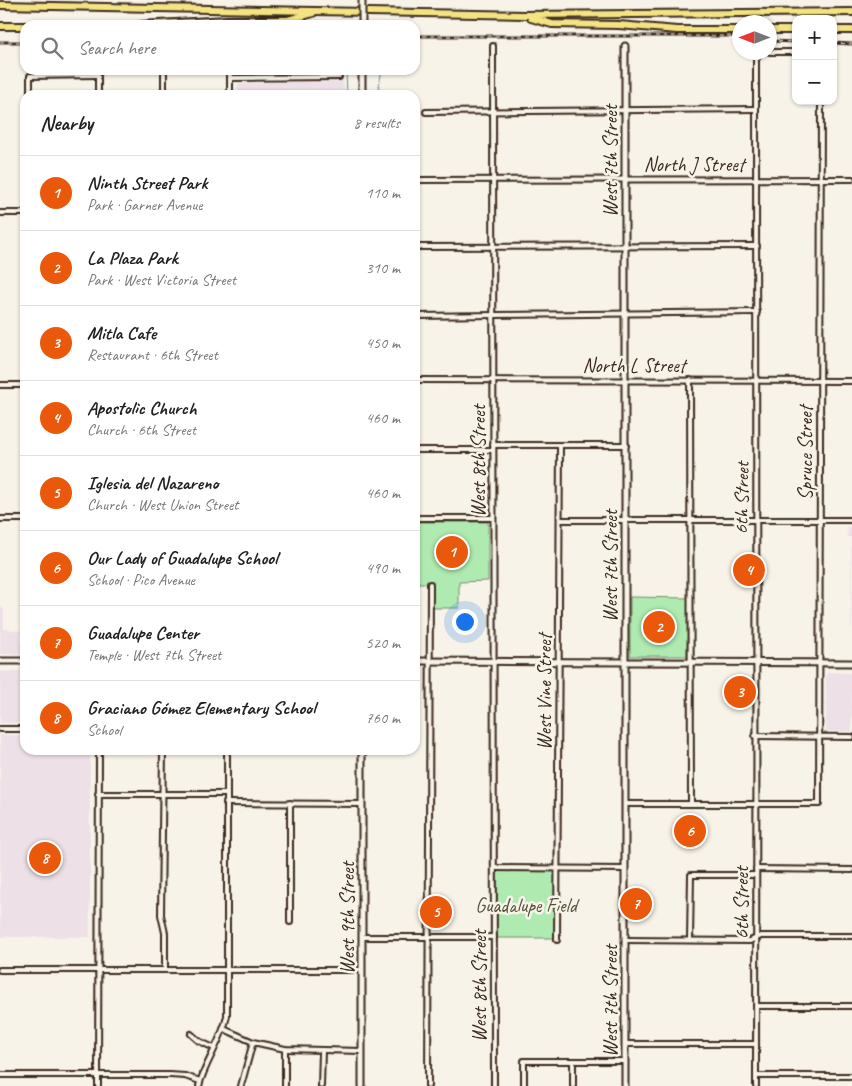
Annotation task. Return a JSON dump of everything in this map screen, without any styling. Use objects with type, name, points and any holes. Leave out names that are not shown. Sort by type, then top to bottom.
[{"type":"highway","points":[[0,7],[45,6],[523,16],[852,12]]},
{"type":"highway","points":[[227,20],[288,20],[321,11]]},
{"type":"highway","points":[[523,16],[552,24],[619,25],[678,30],[732,30]]},
{"type":"highway","points":[[0,26],[20,26]]},
{"type":"highway","points":[[777,30],[792,30]]},
{"type":"highway","points":[[837,30],[852,30]]},
{"type":"street","points":[[362,0],[362,20]]},
{"type":"street","name":"West 8th Street","points":[[493,46],[494,1086]]},
{"type":"street","name":"West 7th Street","points":[[625,46],[625,1086]]},
{"type":"street","points":[[777,52],[792,52]]},
{"type":"street","name":"6th Street","points":[[756,60],[756,1086]]},
{"type":"street","points":[[30,90],[30,76],[97,75],[98,90]]},
{"type":"street","points":[[164,75],[164,90]]},
{"type":"street","points":[[362,75],[362,90]]},
{"type":"street","points":[[230,90],[230,78],[339,77]]},
{"type":"street","name":"Spruce Street","points":[[755,804],[819,804],[821,105]]},
{"type":"street","points":[[426,112],[756,109]]},
{"type":"street","name":"North J Street","points":[[420,180],[852,178]]},
{"type":"street","points":[[0,213],[20,213]]},
{"type":"street","points":[[420,247],[757,246]]},
{"type":"street","points":[[420,316],[757,312]]},
{"type":"street","name":"North L Street","points":[[420,380],[852,381]]},
{"type":"street","points":[[690,380],[691,804]]},
{"type":"street","points":[[0,385],[20,385]]},
{"type":"street","points":[[420,450],[560,445],[626,445]]},
{"type":"street","name":"West Vine Street","points":[[557,940],[560,445]]},
{"type":"street","points":[[420,518],[493,518]]},
{"type":"street","points":[[0,519],[20,519]]},
{"type":"street","points":[[560,520],[852,520]]},
{"type":"street","points":[[428,1086],[430,584]]},
{"type":"street","points":[[0,661],[20,661]]},
{"type":"street","points":[[420,662],[852,663]]},
{"type":"street","points":[[0,729],[20,729]]},
{"type":"street","points":[[755,736],[852,737]]},
{"type":"street","points":[[98,1086],[99,755]]},
{"type":"street","points":[[163,755],[161,916],[165,934],[166,970]]},
{"type":"street","points":[[0,1074],[185,1076],[199,1084],[224,1029],[227,1016],[227,755]]},
{"type":"street","name":"West 9th Street","points":[[362,755],[362,1086]]},
{"type":"street","points":[[98,794],[226,794]]},
{"type":"street","points":[[226,803],[362,804]]},
{"type":"street","points":[[290,803],[290,922]]},
{"type":"street","points":[[625,804],[755,804]]},
{"type":"street","points":[[494,868],[557,870],[625,869]]},
{"type":"street","points":[[756,870],[852,870]]},
{"type":"street","points":[[690,940],[691,875],[756,875]]},
{"type":"street","points":[[625,940],[750,941],[761,936],[852,936]]},
{"type":"street","points":[[362,937],[494,937]]},
{"type":"street","points":[[0,970],[362,970]]},
{"type":"street","points":[[756,1006],[852,1006]]},
{"type":"street","points":[[224,1029],[254,1042],[285,1049],[362,1051]]},
{"type":"street","points":[[191,1034],[199,1041],[214,1048]]},
{"type":"street","points":[[241,1086],[254,1042]]},
{"type":"street","points":[[625,1044],[756,1044]]},
{"type":"street","points":[[285,1049],[285,1086]]},
{"type":"street","points":[[321,1086],[322,1051]]},
{"type":"street","points":[[524,1086],[524,1061],[625,1061]]},
{"type":"street","points":[[573,1062],[573,1086]]},
{"type":"street","points":[[756,1076],[852,1076]]},
{"type":"shaded area","points":[[343,81],[345,90],[237,90],[238,83]]},
{"type":"shaded area","points":[[848,527],[852,527],[852,629],[851,537],[847,537]]},
{"type":"shaded area","points":[[0,606],[4,610],[4,629],[20,631],[20,653],[0,654]]},
{"type":"shaded area","points":[[0,671],[20,671],[20,723],[0,723]]},
{"type":"shaded area","points":[[828,672],[852,673],[852,732],[826,731],[826,675]]},
{"type":"shaded area","points":[[0,735],[20,735],[20,755],[90,755],[90,937],[0,937]]},
{"type":"green space","points":[[420,522],[488,522],[488,581],[459,582],[459,608],[432,608],[432,583],[420,583]]},
{"type":"green space","points":[[630,597],[688,598],[687,656],[630,656]]},
{"type":"green space","name":"Guadalupe Field","points":[[497,871],[555,871],[555,938],[497,938]]},
{"type":"waterway","points":[[346,75],[347,90]]},
{"type":"waterway","points":[[378,90],[381,75]]},
{"type":"railway","points":[[420,36],[732,36]]},
{"type":"railway","points":[[777,41],[792,42]]},
{"type":"railway","points":[[0,42],[20,42]]},
{"type":"railway","points":[[837,43],[852,44]]},
{"type":"place","name":"Ninth Street Park","points":[[452,552]]},
{"type":"place","name":"Apostolic Church","points":[[749,570]]},
{"type":"place","name":"La Plaza Park","points":[[659,627]]},
{"type":"place","name":"Mitla Cafe","points":[[740,692]]},
{"type":"place","name":"Our Lady of Guadalupe School","points":[[690,831]]},
{"type":"place","name":"Graciano Gómez Elementary School","points":[[45,858]]},
{"type":"place","name":"Guadalupe Center","points":[[636,904]]},
{"type":"place","name":"Iglesia del Nazareno","points":[[436,912]]}]
